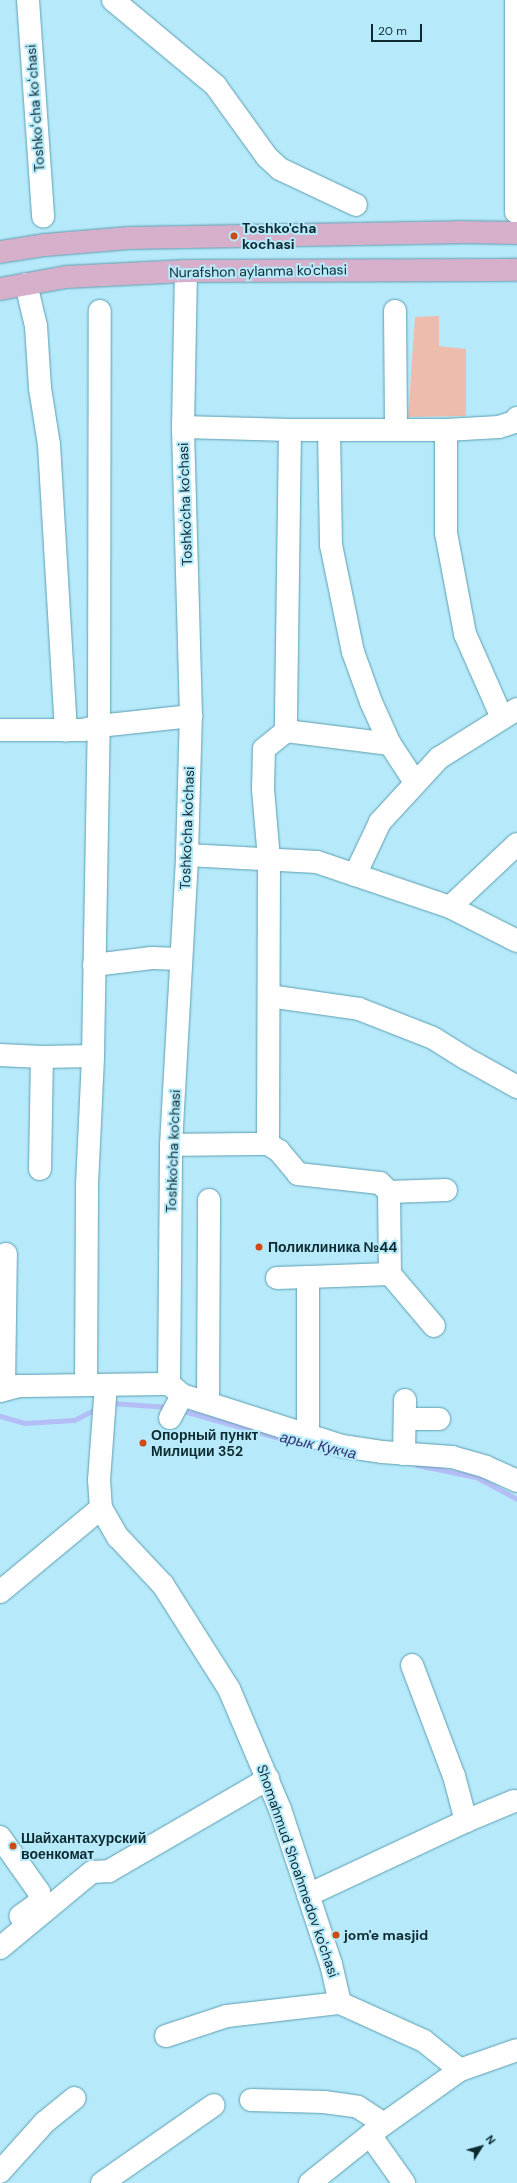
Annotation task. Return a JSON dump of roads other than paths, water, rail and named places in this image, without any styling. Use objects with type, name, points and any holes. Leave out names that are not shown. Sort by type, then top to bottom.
[{"type":"main road","points":[[0,252],[52,244],[129,238],[458,232],[517,212]]},
{"type":"main road","name":"Nurafshon aylanma ko'chasi","points":[[0,289],[66,277],[186,271],[517,270]]},
{"type":"street","name":"Toshkoʻcha koʻchasi","points":[[28,0],[42,216]]},
{"type":"street","points":[[113,0],[214,85],[268,157],[280,170],[356,205]]},
{"type":"street","points":[[516,0],[517,212]]},
{"type":"street","name":"Toshko'cha ko'chasi","points":[[176,1390],[171,1145],[187,855],[191,716],[183,427],[186,271]]},
{"type":"street","points":[[26,284],[36,326],[40,388],[49,445],[66,730]]},
{"type":"street","name":"Shomahmud Shoahmedov ko'chasi","points":[[100,311],[99,726],[93,1056],[87,1185],[96,1385],[104,1426],[100,1480],[102,1508],[118,1537],[163,1585],[229,1689],[268,1779],[331,1964],[340,2003]]},
{"type":"street","points":[[396,311],[396,430]]},
{"type":"street","points":[[183,427],[329,431],[446,430],[499,427],[514,422],[517,418]]},
{"type":"street","points":[[286,731],[290,430]]},
{"type":"street","points":[[355,875],[380,822],[415,782],[439,758],[509,714],[465,634],[446,533],[446,430]]},
{"type":"street","points":[[329,431],[331,545],[353,652],[371,702],[390,744],[415,782]]},
{"type":"street","points":[[0,730],[84,730],[99,726],[191,716]]},
{"type":"street","points":[[268,1144],[269,859],[263,789],[264,749],[286,731],[390,744]]},
{"type":"street","points":[[450,907],[517,844]]},
{"type":"street","points":[[187,855],[317,862],[450,907],[517,941]]},
{"type":"street","points":[[94,964],[152,958],[181,959]]},
{"type":"street","points":[[269,996],[359,1009],[433,1038],[465,1058],[517,1086]]},
{"type":"street","points":[[0,1055],[42,1058],[93,1056]]},
{"type":"street","points":[[40,1169],[42,1058]]},
{"type":"street","points":[[171,1145],[268,1144],[279,1151],[298,1174],[380,1183],[389,1192],[390,1274],[434,1326]]},
{"type":"street","points":[[389,1192],[446,1190]]},
{"type":"street","points":[[208,1403],[209,1200]]},
{"type":"street","points":[[6,1254],[2,1390],[18,1386],[96,1385],[176,1390],[208,1403],[342,1446],[404,1454],[461,1459],[486,1467],[517,1480]]},
{"type":"street","points":[[277,1278],[390,1274]]},
{"type":"street","points":[[308,1277],[308,1436]]},
{"type":"street","points":[[170,1418],[176,1390]]},
{"type":"street","points":[[404,1454],[405,1410],[439,1419]]},
{"type":"street","points":[[0,1592],[102,1508]]},
{"type":"street","points":[[412,1665],[454,1776],[466,1821]]},
{"type":"street","points":[[0,1948],[92,1872],[109,1872],[268,1779]]},
{"type":"street","points":[[308,1895],[466,1821],[514,1802]]},
{"type":"street","points":[[0,1837],[39,1892],[40,1899],[36,1905],[0,1931]]},
{"type":"street","points":[[166,2036],[226,2016],[340,2003],[424,2041],[460,2070]]},
{"type":"street","points":[[310,2183],[377,2129],[460,2070],[517,2050]]},
{"type":"street","points":[[0,2172],[45,2122],[75,2098]]},
{"type":"street","points":[[251,2100],[324,2102],[358,2107],[377,2129],[404,2183]]},
{"type":"street","points":[[102,2183],[214,2105]]},
{"type":"waterway","name":"арык Кукча","points":[[110,1403],[170,1407]]},
{"type":"waterway","name":"арык Кукча","points":[[0,1416],[24,1423],[74,1420],[98,1408]]},
{"type":"waterway","name":"арык Кукча","points":[[180,1410],[293,1442]]},
{"type":"waterway","name":"арык Кукча","points":[[417,1465],[476,1477],[517,1499]]},
{"type":"place","name":"Toshko'cha kochasi","points":[[234,236]]},
{"type":"place","name":"Поликлиника №44","points":[[259,1247]]},
{"type":"place","name":"Опорный пункт Милиции 352","points":[[143,1443]]},
{"type":"place","name":"Шайхантахурский военкомат","points":[[13,1846]]},
{"type":"place","name":"jom'e masjid","points":[[336,1935]]}]
